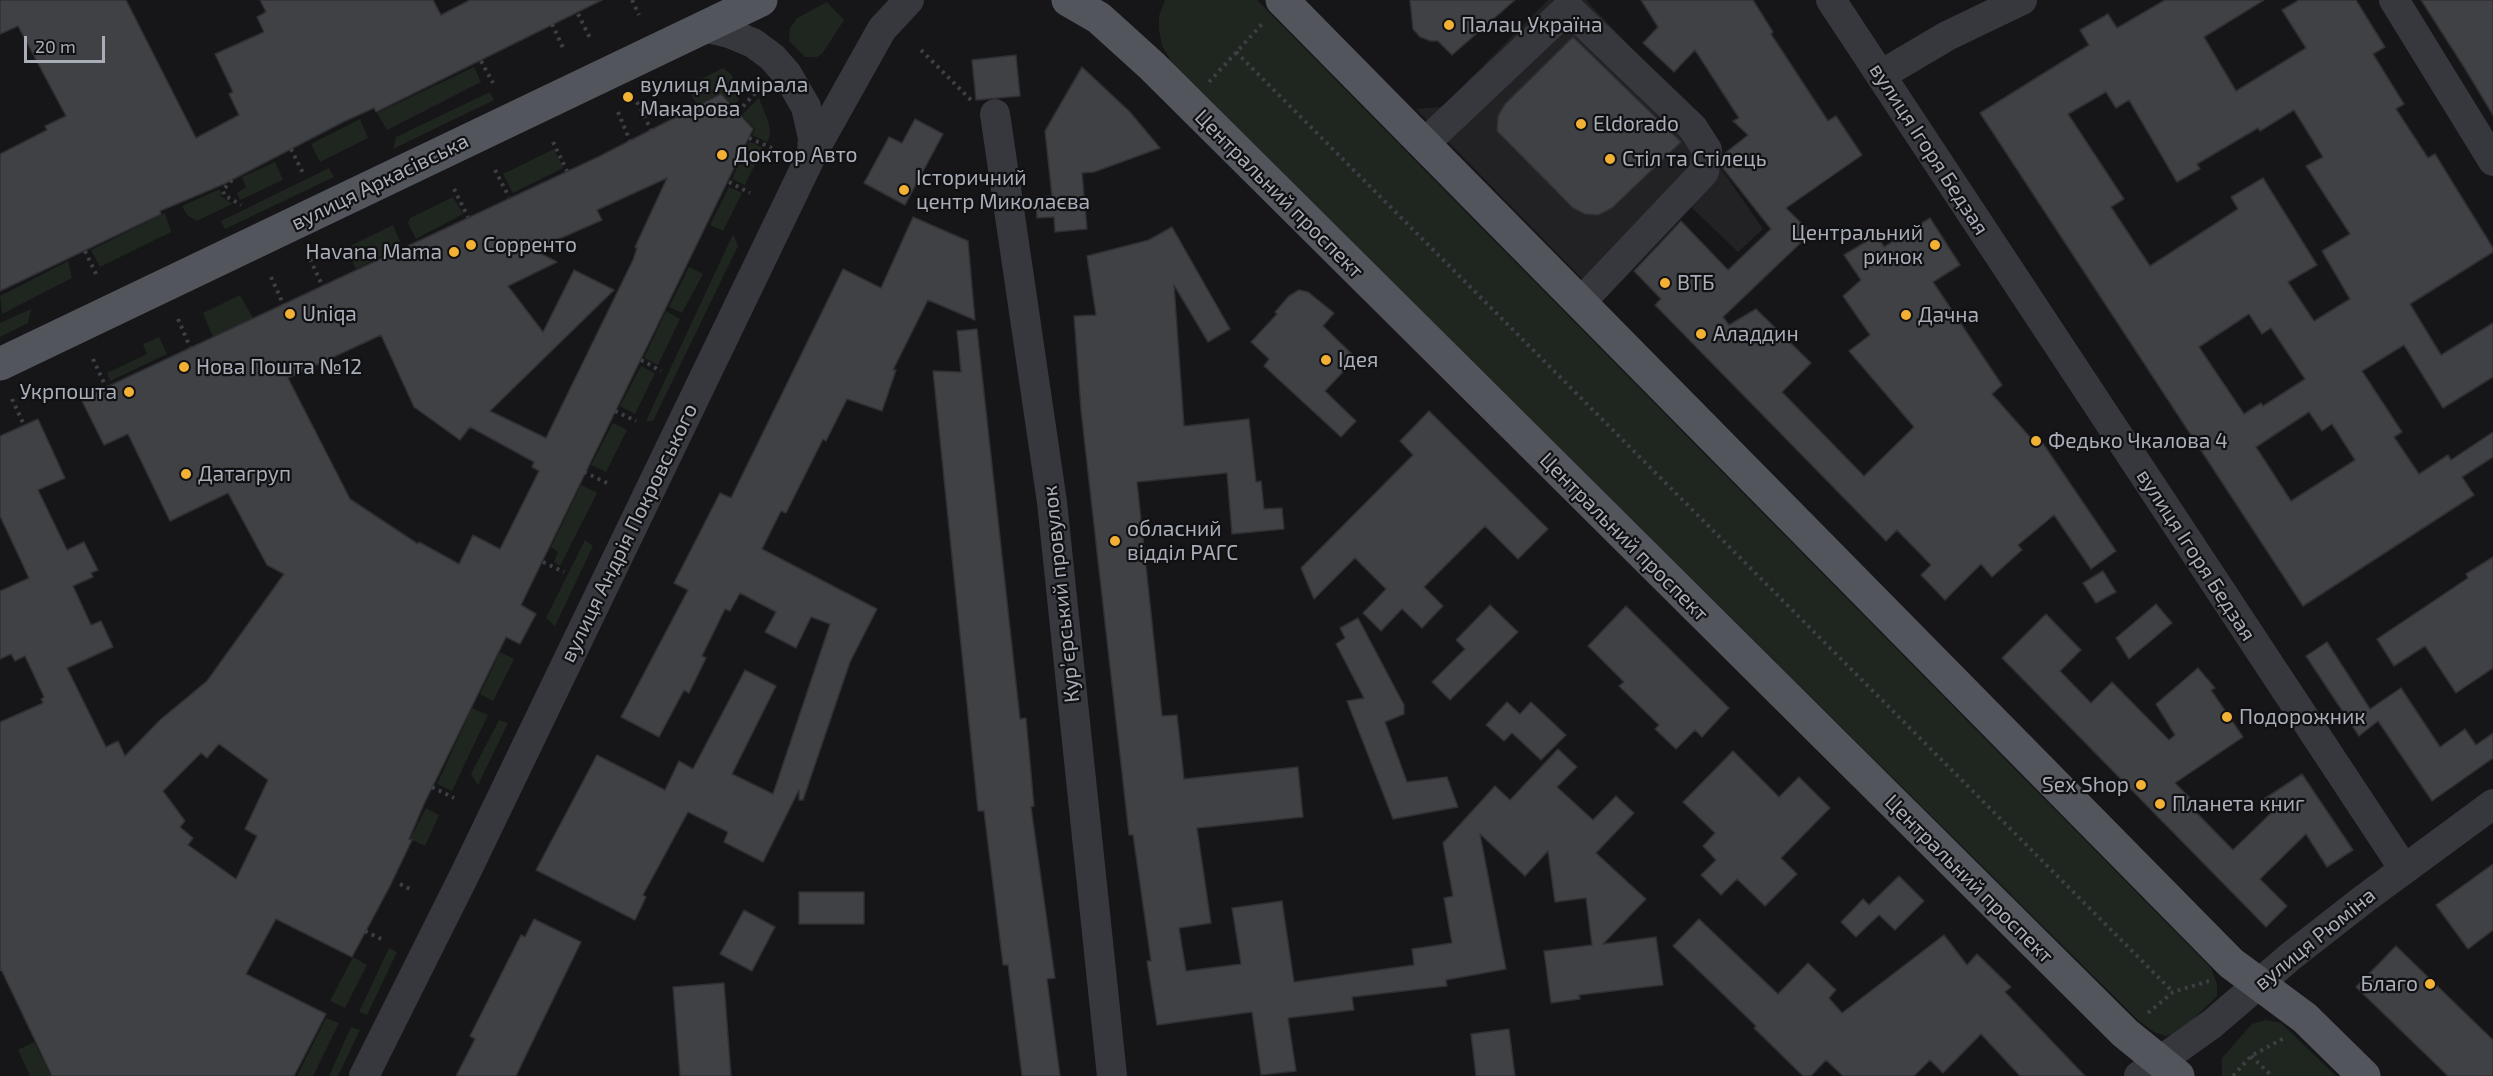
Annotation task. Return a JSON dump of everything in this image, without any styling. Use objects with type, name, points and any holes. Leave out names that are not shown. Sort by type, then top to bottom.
[{"type":"main road","name":"вулиця Аркасівська","points":[[0,364],[761,0]]},
{"type":"main road","name":"Центральний проспект","points":[[1068,0],[1099,18],[1152,66],[2116,1025],[2159,1071]]},
{"type":"main road","points":[[1273,11],[1425,143],[2223,955],[2305,1017],[2364,1076]]},
{"type":"street","name":"вулиця Андрія Покровського","points":[[364,1076],[464,876],[812,154],[882,29],[909,0]]},
{"type":"street","name":"вулиця Ігоря Бедзая","points":[[1831,0],[2404,868]]},
{"type":"street","points":[[1881,75],[1947,36],[2022,0]]},
{"type":"street","points":[[2394,0],[2493,161]]},
{"type":"street","points":[[1425,143],[1568,8],[1693,128],[1707,150],[1704,172],[1581,302]]},
{"type":"street","points":[[703,27],[729,33],[753,43],[772,57],[787,74],[806,107],[813,138],[812,154]]},
{"type":"street","name":"Курʼєрський провулок","points":[[995,114],[1052,502],[1112,1076]]},
{"type":"street","name":"вулиця Рюміна","points":[[2159,1071],[2291,956],[2404,868],[2493,804]]},
{"type":"path","points":[[632,0],[639,15]]},
{"type":"path","points":[[1207,84],[1273,11]]},
{"type":"path","points":[[578,14],[590,38]]},
{"type":"path","points":[[552,24],[564,50]]},
{"type":"path","points":[[921,50],[973,102],[995,114]]},
{"type":"path","points":[[1236,52],[2173,992]]},
{"type":"path","points":[[481,61],[493,83]]},
{"type":"path","points":[[738,112],[758,90]]},
{"type":"path","points":[[638,102],[651,130]]},
{"type":"path","points":[[618,112],[630,141]]},
{"type":"path","points":[[749,138],[772,148]]},
{"type":"path","points":[[553,142],[567,171]]},
{"type":"path","points":[[291,149],[304,175]]},
{"type":"path","points":[[495,170],[509,197]]},
{"type":"path","points":[[232,180],[223,190],[224,195],[241,205]]},
{"type":"path","points":[[729,182],[750,193]]},
{"type":"path","points":[[454,189],[468,217]]},
{"type":"path","points":[[85,251],[96,274]]},
{"type":"path","points":[[310,259],[323,286]]},
{"type":"path","points":[[271,277],[284,306]]},
{"type":"path","points":[[178,319],[190,347]]},
{"type":"path","points":[[93,359],[106,387]]},
{"type":"path","points":[[641,360],[661,370]]},
{"type":"path","points":[[12,399],[24,425]]},
{"type":"path","points":[[615,411],[636,421]]},
{"type":"path","points":[[584,472],[607,483]]},
{"type":"path","points":[[543,562],[564,572]]},
{"type":"path","points":[[432,787],[454,798]]},
{"type":"path","points":[[400,884],[410,889]]},
{"type":"path","points":[[365,931],[385,941]]},
{"type":"path","points":[[2147,1014],[2173,992],[2216,979]]},
{"type":"path","points":[[2233,1076],[2251,1056],[2293,1034]]},
{"type":"path","points":[[2251,1056],[2272,1076]]},
{"type":"shaded area","points":[[1165,0],[1257,0],[2211,968],[2217,984],[2217,996],[2180,1032],[2166,1036],[2154,1032],[2139,1021],[1174,67],[1162,45],[1159,29],[1159,16]]},
{"type":"shaded area","points":[[1548,0],[1586,0],[1721,143],[1713,157],[1763,229],[1738,252],[1688,204],[1596,293],[1416,109],[1442,107]]},
{"type":"shaded area","points":[[827,2],[844,20],[822,54],[817,57],[805,57],[789,41],[790,28],[797,18]]},
{"type":"shaded area","points":[[474,67],[481,82],[387,130],[377,113]]},
{"type":"shaded area","points":[[723,68],[732,75],[739,100],[733,106],[721,93],[697,105],[690,92],[700,85],[699,80]]},
{"type":"shaded area","points":[[490,92],[494,100],[393,149],[396,137]]},
{"type":"shaded area","points":[[759,98],[769,124],[770,135],[767,142],[752,135],[755,129],[742,115]]},
{"type":"shaded area","points":[[360,119],[368,138],[320,162],[311,144]]},
{"type":"shaded area","points":[[749,141],[763,148],[745,185],[732,179]]},
{"type":"shaded area","points":[[554,149],[563,168],[513,193],[503,174]]},
{"type":"shaded area","points":[[275,162],[283,180],[240,200],[237,193],[246,187],[242,177]]},
{"type":"shaded area","points":[[329,168],[334,177],[225,229],[221,221]]},
{"type":"shaded area","points":[[729,187],[742,193],[723,231],[710,225]]},
{"type":"shaded area","points":[[220,189],[221,196],[232,204],[197,221],[187,215],[182,206]]},
{"type":"shaded area","points":[[453,197],[463,214],[416,239],[408,223],[410,218]]},
{"type":"shaded area","points":[[165,213],[171,232],[100,267],[91,250]]},
{"type":"shaded area","points":[[393,225],[402,246],[356,269],[346,248]]},
{"type":"shaded area","points":[[733,234],[738,246],[653,421],[646,421]]},
{"type":"shaded area","points":[[68,261],[72,278],[2,314],[0,296]]},
{"type":"shaded area","points":[[689,267],[703,274],[682,313],[669,307]]},
{"type":"shaded area","points":[[240,295],[253,318],[213,337],[203,313]]},
{"type":"shaded area","points":[[31,309],[28,323],[0,337],[0,323]]},
{"type":"shaded area","points":[[666,311],[680,319],[658,365],[644,358]]},
{"type":"shaded area","points":[[159,337],[167,354],[110,381],[107,373],[147,354],[143,344]]},
{"type":"shaded area","points":[[641,366],[655,373],[635,414],[620,406]]},
{"type":"shaded area","points":[[613,423],[627,430],[606,472],[591,465]]},
{"type":"shaded area","points":[[581,485],[597,493],[560,566],[554,562],[558,552],[551,547]]},
{"type":"shaded area","points":[[585,540],[593,546],[555,626],[546,618]]},
{"type":"shaded area","points":[[500,652],[514,659],[493,701],[480,694]]},
{"type":"shaded area","points":[[472,708],[488,715],[452,791],[437,784]]},
{"type":"shaded area","points":[[499,720],[508,723],[478,785],[471,774]]},
{"type":"shaded area","points":[[426,808],[439,815],[425,846],[410,839]]},
{"type":"shaded area","points":[[389,948],[397,952],[367,1015],[359,1012]]},
{"type":"shaded area","points":[[353,957],[367,965],[345,1008],[330,1001]]},
{"type":"shaded area","points":[[326,1018],[339,1023],[313,1076],[297,1076]]},
{"type":"shaded area","points":[[2266,1020],[2281,1023],[2336,1076],[2222,1076],[2222,1058],[2252,1024]]},
{"type":"shaded area","points":[[351,1027],[360,1030],[338,1076],[329,1076]]},
{"type":"shaded area","points":[[34,1042],[51,1076],[30,1076],[18,1050]]},
{"type":"building","points":[[0,0],[126,0],[196,138],[239,115],[229,94],[233,92],[215,54],[264,32],[257,17],[266,12],[260,0],[433,0],[441,15],[470,0],[602,0],[376,112],[374,108],[343,122],[224,184],[160,211],[161,214],[0,291],[0,154],[47,130],[45,126],[66,116],[18,26],[0,34]]},
{"type":"building","name":"Палац Україна","points":[[1410,0],[1515,0],[1452,55],[1438,41],[1420,37],[1413,29]]},
{"type":"building","points":[[1641,0],[1753,0],[1773,32],[1771,34],[1828,121],[1836,116],[1862,155],[1786,208],[1811,233],[1723,317],[1729,325],[1756,309],[1811,363],[1782,392],[1864,476],[1914,427],[1849,351],[1870,335],[1843,296],[1861,280],[1844,255],[1877,235],[1884,247],[1930,218],[1960,265],[1933,282],[2002,385],[1992,394],[2037,445],[2042,442],[2116,551],[2091,569],[2054,515],[2018,545],[2022,550],[1992,577],[1981,564],[1945,600],[1921,575],[1931,565],[1897,530],[1886,541],[1655,305],[1661,299],[1634,271],[1681,221],[1728,270],[1771,229],[1722,167],[1724,154],[1748,135],[1733,121],[1739,118],[1695,50],[1674,72],[1643,43],[1658,27]]},
{"type":"building","points":[[2165,0],[2264,0],[2204,37],[2236,91],[2306,48],[2282,10],[2299,0],[2356,0],[2385,47],[2373,54],[2404,104],[2396,109],[2428,158],[2435,154],[2493,248],[2493,252],[2410,304],[2441,355],[2493,323],[2493,377],[2443,408],[2404,345],[2362,371],[2402,432],[2394,437],[2419,474],[2448,455],[2451,460],[2493,432],[2493,457],[2462,477],[2474,495],[2303,606],[1980,113],[2089,45],[2080,30],[2108,14],[2117,28]],"holes":[[[2106,92],[2116,108],[2129,100],[2177,182],[2200,169],[2197,164],[2258,128],[2260,131],[2294,110],[2323,157],[2306,166],[2350,234],[2322,251],[2350,299],[2314,321],[2288,282],[2317,265],[2263,178],[2231,197],[2238,209],[2150,266],[2111,207],[2124,199],[2068,114]],[[2249,314],[2262,334],[2271,328],[2305,379],[2263,406],[2261,403],[2244,414],[2199,347]],[[2309,412],[2322,431],[2332,424],[2355,460],[2291,501],[2256,447]]]},
{"type":"building","points":[[2421,0],[2493,0],[2493,115],[2464,67]]},
{"type":"building","name":"Eldorado","points":[[1573,37],[1681,142],[1612,208],[1598,215],[1585,214],[1573,208],[1497,131],[1498,116],[1505,104]]},
{"type":"building","points":[[1016,55],[1020,96],[976,100],[972,60]]},
{"type":"building","points":[[1082,67],[1130,112],[1160,148],[1094,172],[1082,173],[1087,229],[1055,232],[1054,217],[1037,218],[1036,197],[1052,196],[1045,131]]},
{"type":"building","points":[[721,94],[753,129],[521,605],[536,614],[520,644],[506,637],[424,804],[409,839],[412,840],[390,886],[352,957],[276,919],[246,974],[326,1014],[294,1076],[52,1076],[0,967],[0,722],[43,703],[41,699],[44,697],[25,656],[15,661],[11,654],[0,659],[0,591],[29,578],[0,516],[0,436],[38,419],[65,478],[38,490],[67,550],[84,542],[98,570],[91,573],[93,577],[73,586],[91,625],[101,621],[113,647],[67,668],[106,747],[118,741],[125,756],[160,720],[207,681],[284,574],[267,565],[228,493],[170,521],[128,434],[104,445],[81,399],[598,157]],"holes":[[[667,178],[635,247],[637,248],[633,260],[546,438],[490,411],[614,290],[574,270],[543,332],[508,286],[557,262],[534,250],[602,220],[597,210]],[[381,335],[414,407],[460,440],[470,427],[534,462],[532,467],[539,471],[500,549],[473,535],[459,564],[419,542],[418,544],[350,499],[288,378]],[[219,744],[268,780],[245,829],[257,836],[236,879],[188,845],[193,838],[180,827],[185,821],[163,791],[201,753],[207,758]]]},
{"type":"building","points":[[915,119],[943,134],[905,205],[864,183],[889,137],[902,143]]},
{"type":"building","points":[[913,217],[968,241],[975,320],[928,300],[893,370],[896,370],[882,411],[847,399],[826,441],[823,439],[786,513],[781,511],[762,549],[877,609],[850,662],[803,800],[799,800],[799,790],[763,862],[724,842],[728,832],[688,812],[643,895],[646,897],[635,920],[536,870],[597,755],[665,790],[679,761],[693,769],[745,670],[776,686],[732,774],[773,794],[830,624],[811,617],[796,648],[765,632],[776,612],[740,593],[730,611],[725,609],[702,656],[706,658],[689,693],[684,690],[659,737],[621,717],[688,590],[674,583],[720,493],[731,498],[843,269],[881,288]]},
{"type":"building","points":[[1172,227],[1230,329],[1208,342],[1174,285],[1184,426],[1249,419],[1256,482],[1261,481],[1264,509],[1282,508],[1284,529],[1232,534],[1227,473],[1137,482],[1162,716],[1177,715],[1184,779],[1298,767],[1303,817],[1197,828],[1211,923],[1179,928],[1186,971],[1241,964],[1232,908],[1282,901],[1294,982],[1414,965],[1412,949],[1452,943],[1444,898],[1453,896],[1443,843],[1495,786],[1510,800],[1558,749],[1577,767],[1557,787],[1593,820],[1616,796],[1634,813],[1596,853],[1646,899],[1603,944],[1656,937],[1663,985],[1579,995],[1580,999],[1551,1003],[1544,951],[1592,945],[1586,898],[1555,902],[1548,851],[1525,876],[1480,834],[1506,969],[1446,980],[1447,986],[1352,997],[1354,1010],[1288,1018],[1296,1071],[1261,1075],[1252,1012],[1157,1025],[1147,961],[1151,961],[1133,835],[1129,835],[1081,410],[1074,316],[1096,315],[1087,256],[1149,240]]},
{"type":"building","points":[[1299,290],[1308,292],[1334,313],[1323,326],[1356,358],[1325,391],[1356,421],[1341,437],[1264,366],[1269,359],[1251,342],[1277,314],[1275,312],[1289,296]]},
{"type":"building","points":[[977,329],[1020,719],[1026,718],[1034,806],[1031,807],[1055,978],[1047,979],[1060,1076],[1022,1076],[1008,965],[1003,965],[984,811],[978,811],[933,371],[961,372],[957,331]]},
{"type":"building","points":[[1429,411],[1548,529],[1518,559],[1485,526],[1424,587],[1443,606],[1422,628],[1402,609],[1381,631],[1363,613],[1386,589],[1355,558],[1314,599],[1301,568],[1413,455],[1400,441]]},
{"type":"building","points":[[2493,557],[2493,668],[2456,693],[2425,646],[2394,666],[2377,639],[2468,578],[2466,574]]},
{"type":"building","points":[[2103,571],[2116,592],[2096,603],[2083,583]]},
{"type":"building","points":[[2156,604],[2172,623],[2129,659],[2116,638]]},
{"type":"building","points":[[1490,605],[1518,632],[1450,700],[1432,682],[1465,649],[1456,640]]},
{"type":"building","points":[[1626,606],[1729,708],[1702,737],[1695,730],[1676,749],[1655,729],[1659,725],[1619,686],[1624,682],[1588,646]]},
{"type":"building","points":[[2046,614],[2081,650],[2060,671],[2091,703],[2112,682],[2169,740],[2175,735],[2156,704],[2198,668],[2215,688],[2211,690],[2243,737],[2175,783],[2192,800],[2188,804],[2233,850],[2272,812],[2264,799],[2302,774],[2353,850],[2327,867],[2306,834],[2260,879],[2287,906],[2266,927],[2002,658]]},
{"type":"building","points":[[1358,618],[1404,705],[1404,714],[1385,722],[1407,782],[1447,777],[1458,807],[1393,819],[1347,701],[1364,698],[1336,644],[1345,638],[1340,628]]},
{"type":"building","points":[[2327,642],[2370,709],[2401,688],[2440,747],[2465,729],[2476,745],[2493,733],[2493,758],[2432,801],[2378,721],[2359,736],[2306,656]]},
{"type":"building","points":[[1507,702],[1520,714],[1531,702],[1566,735],[1541,760],[1512,733],[1504,741],[1486,725]]},
{"type":"building","points":[[1733,751],[1779,797],[1799,777],[1830,808],[1781,858],[1797,874],[1765,906],[1737,879],[1721,895],[1701,875],[1716,860],[1703,846],[1715,833],[1683,802]]},
{"type":"building","points":[[2493,864],[2493,930],[2468,949],[2436,905]]},
{"type":"building","points":[[1899,876],[1924,901],[1895,930],[1879,915],[1856,937],[1841,922],[1863,899],[1869,905]]},
{"type":"building","points":[[799,892],[864,892],[864,924],[799,924]]},
{"type":"building","points":[[744,910],[775,927],[752,971],[720,954]]},
{"type":"building","points":[[534,919],[581,942],[516,1076],[456,1076],[475,1039],[470,1036],[521,935],[525,937]]},
{"type":"building","points":[[1699,919],[1778,994],[1808,963],[1836,990],[1829,998],[1842,1013],[1944,935],[1967,965],[1977,954],[2011,987],[2005,992],[2085,1076],[2020,1076],[1981,1034],[1943,1073],[1930,1060],[1914,1076],[1843,1076],[1826,1060],[1811,1076],[1803,1076],[1754,1028],[1756,1026],[1673,946]]},
{"type":"building","points":[[2396,946],[2493,1040],[2493,1076],[2448,1076],[2356,987]]},
{"type":"building","points":[[724,983],[731,1076],[680,1076],[673,987]]},
{"type":"building","points":[[1509,1029],[1515,1076],[1476,1076],[1471,1034]]},
{"type":"place","name":"Палац Україна","points":[[1449,25]]},
{"type":"place","name":"вулиця Адмірала Макарова","points":[[628,97]]},
{"type":"place","name":"Eldorado","points":[[1581,124]]},
{"type":"place","name":"Доктор Авто","points":[[722,155]]},
{"type":"place","name":"Стіл та Стілець","points":[[1610,159]]},
{"type":"place","name":"Історичний центр Миколаєва","points":[[904,190]]},
{"type":"place","name":"Сорренто","points":[[471,245]]},
{"type":"place","name":"Центральний ринок","points":[[1935,245]]},
{"type":"place","name":"Havana Mama","points":[[454,252]]},
{"type":"place","name":"ВТБ","points":[[1665,283]]},
{"type":"place","name":"Uniqa","points":[[290,314]]},
{"type":"place","name":"Дачна","points":[[1906,315]]},
{"type":"place","name":"Аладдин","points":[[1701,334]]},
{"type":"place","name":"Ідея","points":[[1326,360]]},
{"type":"place","name":"Нова Пошта №12","points":[[184,367]]},
{"type":"place","name":"Укрпошта","points":[[129,392]]},
{"type":"place","name":"Федько Чкалова 4","points":[[2036,441]]},
{"type":"place","name":"Датагруп","points":[[186,474]]},
{"type":"place","name":"обласний відділ РАГС","points":[[1115,541]]},
{"type":"place","name":"Подорожник","points":[[2227,717]]},
{"type":"place","name":"Sex Shop","points":[[2141,785]]},
{"type":"place","name":"Планета книг","points":[[2160,804]]},
{"type":"place","name":"Благо","points":[[2430,984]]}]
